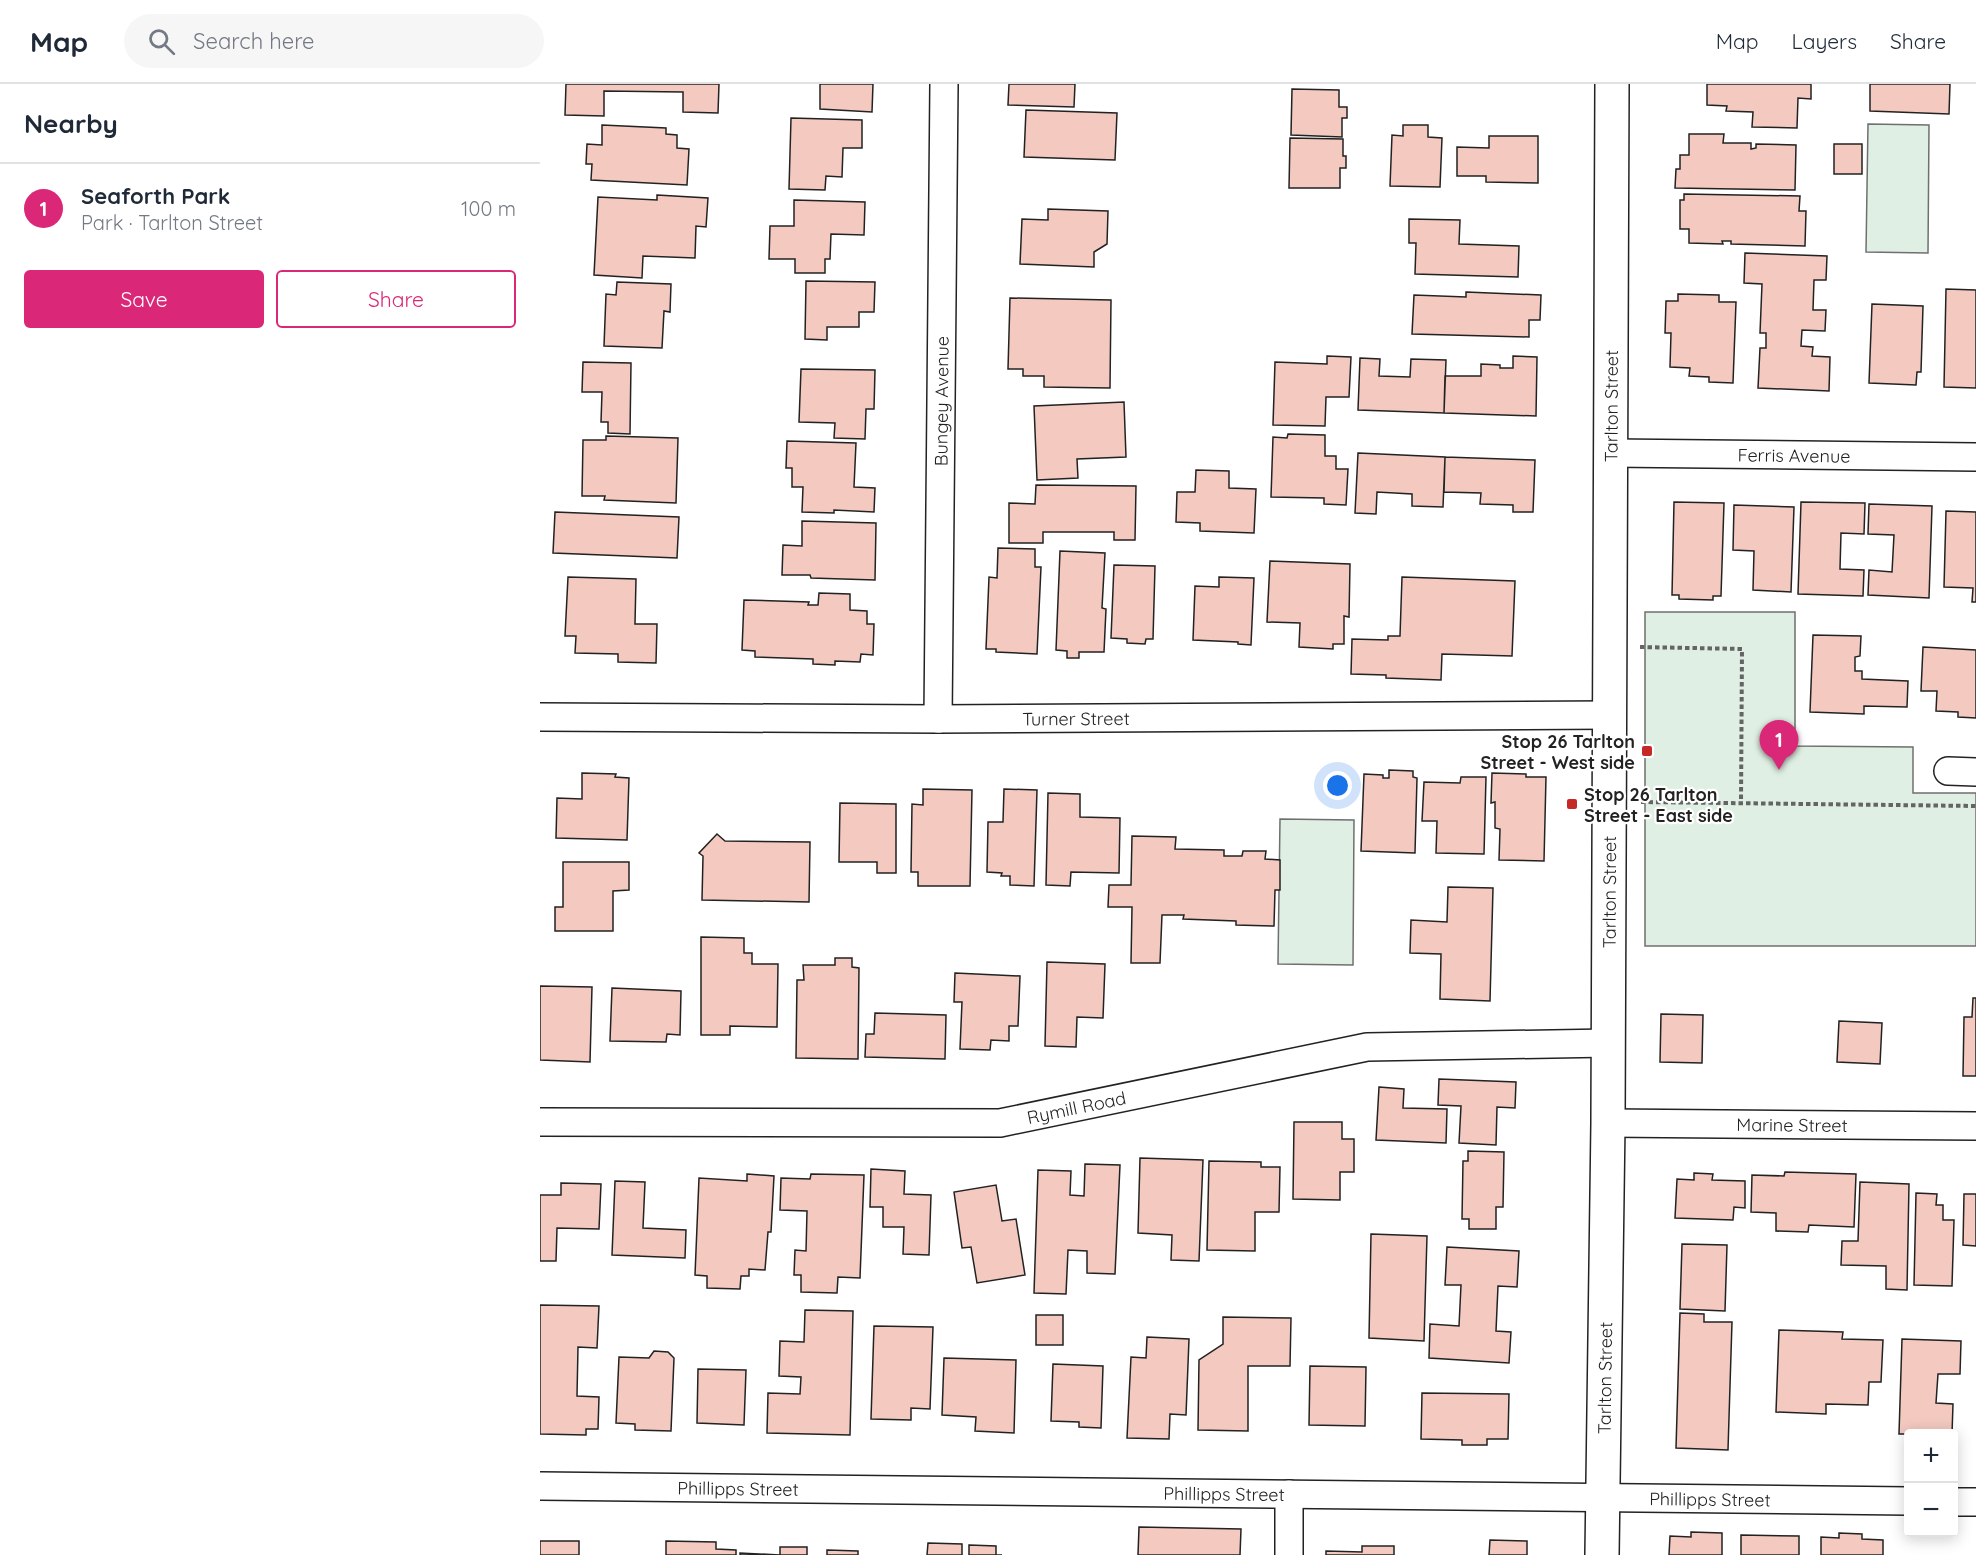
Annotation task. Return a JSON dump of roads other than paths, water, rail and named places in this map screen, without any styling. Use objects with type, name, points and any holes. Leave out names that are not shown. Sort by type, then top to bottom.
[{"type":"street","name":"Bungey Avenue","points":[[938,719],[944,84]]},
{"type":"street","name":"Tarlton Street","points":[[1602,1555],[1611,715],[1612,84]]},
{"type":"street","name":"Ferris Avenue","points":[[1611,453],[1976,457]]},
{"type":"street","name":"Turner Street","points":[[540,717],[938,719],[1611,715]]},
{"type":"street","points":[[1948,771],[1976,772]]},
{"type":"street","name":"Rymill Road","points":[[540,1122],[1000,1123],[1367,1047],[1608,1043]]},
{"type":"street","name":"Marine Street","points":[[1608,1123],[1976,1126]]},
{"type":"street","name":"Phillipps Street","points":[[540,1486],[1904,1501]]},
{"type":"street","points":[[1289,1494],[1289,1555]]},
{"type":"street","points":[[1958,1502],[1976,1502]]},
{"type":"place","name":"Stop 26 Tarlton Street - West side","points":[[1647,751]]},
{"type":"place","name":"Seaforth Park","points":[[1779,770]]},
{"type":"place","name":"Stop 26 Tarlton Street - East side","points":[[1572,804]]}]
